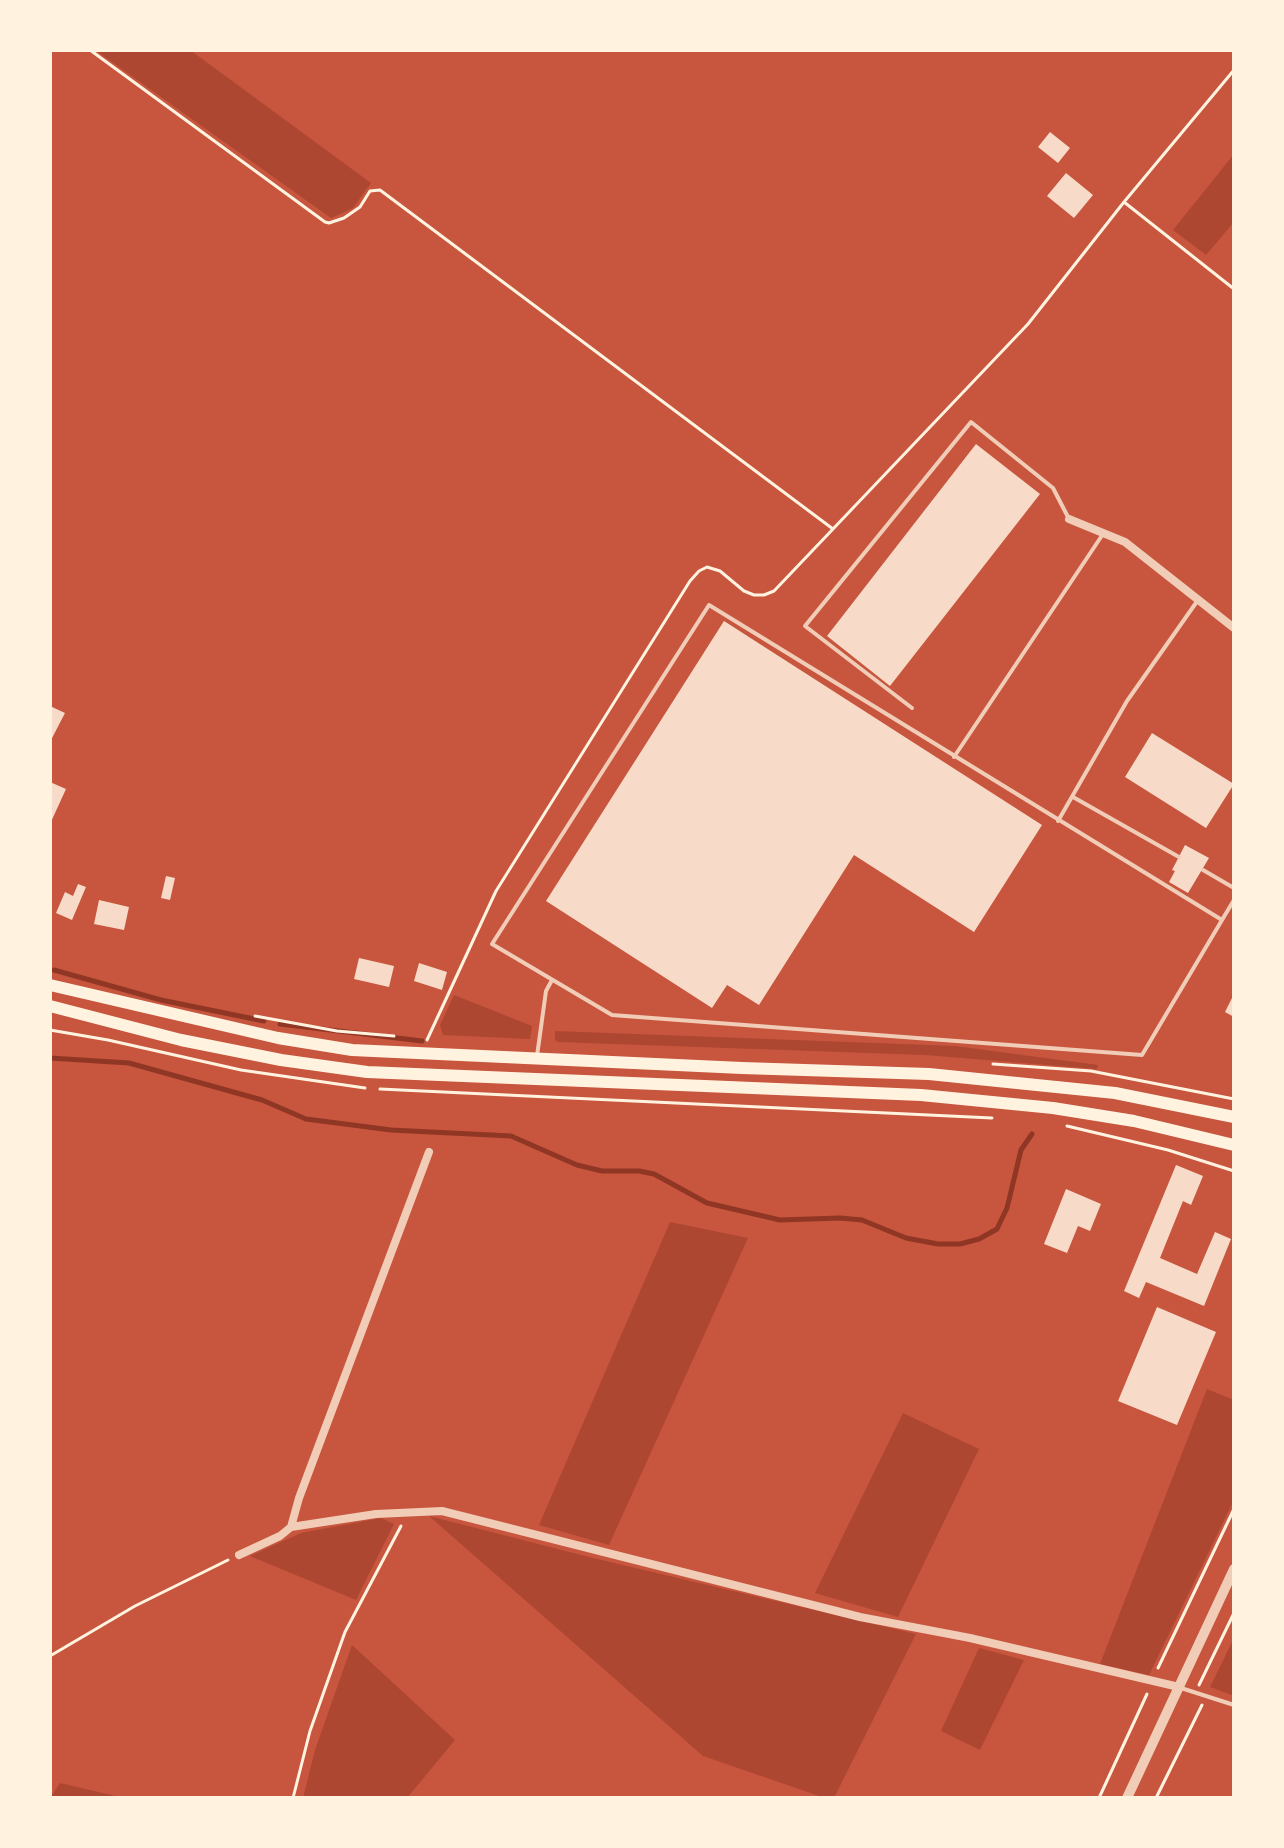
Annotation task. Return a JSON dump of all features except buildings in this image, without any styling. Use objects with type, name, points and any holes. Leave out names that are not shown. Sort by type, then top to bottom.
[{"type":"main road","points":[[50,985],[278,1038],[352,1050],[929,1074],[1115,1093],[1234,1117]]},
{"type":"main road","points":[[50,1006],[181,1040],[281,1060],[367,1072],[921,1095],[1053,1108],[1134,1121],[1234,1145]]},
{"type":"street","points":[[1069,519],[1125,542],[1234,628]]},
{"type":"street","points":[[291,1527],[299,1498],[429,1152]]},
{"type":"street","points":[[239,1555],[280,1536],[291,1527],[408,1512],[442,1511],[860,1617],[970,1638],[1179,1687]]},
{"type":"street","points":[[1127,1798],[1234,1569]]},
{"type":"lane","points":[[912,708],[805,626],[971,422],[1053,488],[1069,519]]},
{"type":"lane","points":[[954,757],[1105,532]]},
{"type":"lane","points":[[1058,821],[1127,701],[1198,600]]},
{"type":"lane","points":[[1222,920],[709,605],[492,944],[612,1015],[1142,1055],[1234,900]]},
{"type":"lane","points":[[1073,797],[1179,857]]},
{"type":"lane","points":[[1203,870],[1234,888]]},
{"type":"lane","points":[[537,1059],[546,991],[552,980]]},
{"type":"lane","points":[[1179,1687],[1234,1705]]},
{"type":"path","points":[[90,50],[325,222],[344,218],[360,207],[370,191],[380,190],[833,529]]},
{"type":"path","points":[[420,1054],[496,891],[690,581],[707,567],[713,568],[744,591],[764,595],[774,591],[1028,324],[1234,70]]},
{"type":"path","points":[[1124,202],[1234,289]]},
{"type":"path","points":[[243,1014],[337,1031],[397,1036]]},
{"type":"path","points":[[50,1030],[241,1070],[365,1088]]},
{"type":"path","points":[[980,1064],[1091,1071],[1234,1099]]},
{"type":"path","points":[[379,1089],[992,1118]]},
{"type":"path","points":[[1060,1125],[1168,1150],[1234,1171]]},
{"type":"path","points":[[1099,1798],[1234,1509]]},
{"type":"path","points":[[293,1798],[310,1731],[345,1632],[408,1512]]},
{"type":"path","points":[[50,1656],[135,1606],[239,1555]]},
{"type":"path","points":[[1196,1692],[1234,1613]]},
{"type":"path","points":[[1156,1798],[1207,1695]]},
{"type":"shaded area","points":[[95,50],[190,50],[371,183],[353,208],[331,218]]},
{"type":"shaded area","points":[[1234,154],[1234,222],[1206,255],[1173,230]]},
{"type":"shaded area","points":[[454,995],[532,1026],[530,1039],[443,1035],[440,1025]]},
{"type":"shaded area","points":[[555,1031],[955,1046],[1098,1065],[1097,1069],[925,1055],[558,1042]]},
{"type":"shaded area","points":[[670,1222],[748,1238],[609,1545],[539,1525]]},
{"type":"shaded area","points":[[1207,1389],[1234,1400],[1234,1500],[1149,1675],[1100,1664]]},
{"type":"shaded area","points":[[903,1413],[979,1449],[898,1617],[815,1593]]},
{"type":"shaded area","points":[[429,1516],[916,1634],[834,1798],[825,1798],[703,1756]]},
{"type":"shaded area","points":[[381,1518],[394,1524],[356,1600],[250,1556],[301,1533]]},
{"type":"shaded area","points":[[1234,1638],[1234,1696],[1210,1687]]},
{"type":"shaded area","points":[[352,1645],[455,1740],[407,1798],[303,1798],[315,1750]]},
{"type":"shaded area","points":[[979,1648],[1024,1660],[980,1750],[941,1731]]},
{"type":"shaded area","points":[[60,1783],[124,1798],[50,1798]]},
{"type":"waterway","points":[[54,970],[161,1000],[264,1021]]},
{"type":"waterway","points":[[280,1024],[422,1041]]},
{"type":"waterway","points":[[50,1058],[129,1063],[262,1100],[306,1119],[391,1130],[511,1136],[577,1165],[602,1171],[654,1174],[707,1203],[780,1220],[862,1220],[906,1238],[938,1244],[960,1244],[979,1239],[997,1229],[1007,1208],[1021,1150],[1032,1134]]}]
